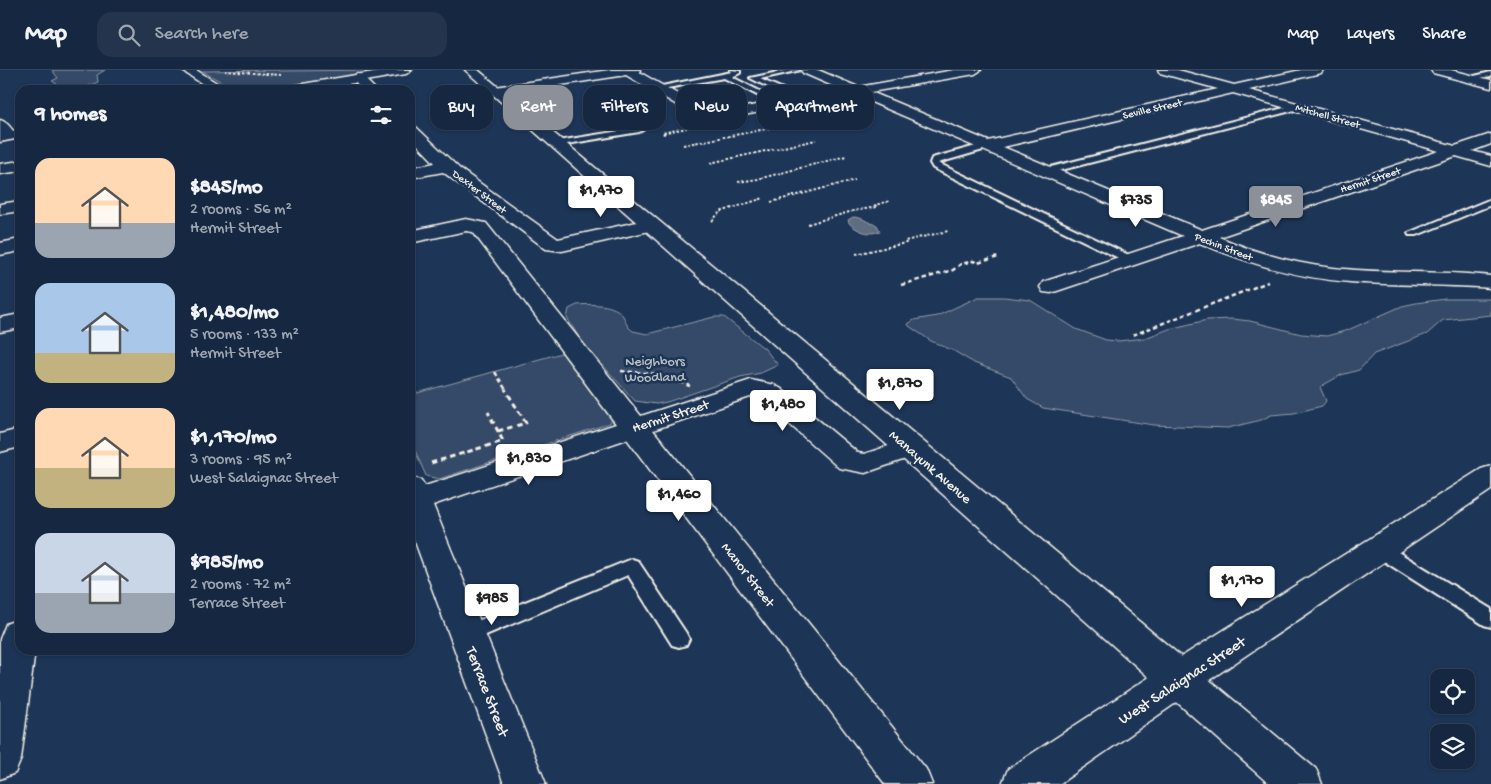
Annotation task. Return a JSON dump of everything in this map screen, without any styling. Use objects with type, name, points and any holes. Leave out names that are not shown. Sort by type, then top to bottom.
[{"type":"street","points":[[187,70],[212,85]]},
{"type":"street","points":[[318,85],[406,70]]},
{"type":"street","name":"Manayunk Avenue","points":[[471,70],[1301,784]]},
{"type":"street","points":[[495,91],[631,70],[652,85]]},
{"type":"street","name":"Pechin Street","points":[[807,70],[842,85]]},
{"type":"street","points":[[874,88],[976,70]]},
{"type":"street","name":"Mitchell Street","points":[[1164,70],[1491,161]]},
{"type":"street","name":"Seville Street","points":[[987,146],[1317,70]]},
{"type":"street","points":[[1437,70],[1491,84]]},
{"type":"street","points":[[357,78],[364,85]]},
{"type":"street","points":[[666,93],[708,116],[757,108]]},
{"type":"street","name":"Pechin Street","points":[[874,99],[1198,237],[1263,261],[1320,273],[1364,277],[1441,278],[1491,282]]},
{"type":"street","name":"Dexter Street","points":[[415,135],[448,166],[530,229],[556,246],[650,224]]},
{"type":"street","name":"Hermit Street","points":[[1051,286],[1491,138]]},
{"type":"street","points":[[415,172],[448,166]]},
{"type":"street","points":[[0,169],[15,167]]},
{"type":"street","points":[[0,209],[15,207]]},
{"type":"street","name":"Manor Street","points":[[415,236],[474,225],[479,227],[911,784]]},
{"type":"street","points":[[0,249],[15,246]]},
{"type":"street","points":[[0,325],[15,322]]},
{"type":"street","name":"Hermit Street","points":[[416,488],[634,427],[751,388],[765,390],[849,461],[856,464],[865,464],[910,448]]},
{"type":"street","points":[[0,443],[15,439]]},
{"type":"street","name":"West Salaignac Street","points":[[1023,784],[1179,679],[1379,549],[1485,486]]},
{"type":"street","name":"Terrace Street","points":[[416,488],[467,634],[525,784]]},
{"type":"street","points":[[0,759],[13,636]]},
{"type":"lane","points":[[753,78],[798,70]]},
{"type":"lane","points":[[666,86],[725,76],[735,71],[768,85]]},
{"type":"lane","points":[[1469,78],[1491,74]]},
{"type":"lane","points":[[725,76],[757,92]]},
{"type":"lane","points":[[1046,171],[1296,107]]},
{"type":"lane","points":[[558,144],[639,130]]},
{"type":"lane","points":[[987,146],[935,160],[934,163],[936,166],[1131,260]]},
{"type":"lane","points":[[1413,233],[1491,202]]},
{"type":"lane","points":[[1379,549],[1491,619]]},
{"type":"lane","points":[[467,634],[632,566],[679,639]]},
{"type":"path","points":[[221,71],[281,75]]},
{"type":"path","points":[[683,145],[761,130]]},
{"type":"path","points":[[710,163],[816,140]]},
{"type":"path","points":[[738,182],[758,179],[846,156]]},
{"type":"path","points":[[771,202],[854,180]]},
{"type":"path","points":[[712,221],[716,214],[722,210],[735,208],[741,203],[764,198]]},
{"type":"path","points":[[808,224],[852,211],[877,207],[875,205],[890,201]]},
{"type":"path","points":[[856,254],[906,243],[905,241],[912,238],[948,231]]},
{"type":"path","points":[[901,285],[953,270],[961,264],[973,261],[978,263],[998,257]]},
{"type":"path","points":[[1133,335],[1267,283],[1271,276]]},
{"type":"path","points":[[594,377],[620,370],[640,370],[657,373],[689,385],[708,402]]},
{"type":"path","points":[[495,372],[526,423],[498,431]]},
{"type":"path","points":[[416,488],[503,442],[488,412]]},
{"type":"green space","points":[[52,70],[105,70],[97,75],[98,82],[91,85],[58,85],[52,81],[58,78]]},
{"type":"green space","points":[[387,70],[302,85],[227,85],[202,71]]},
{"type":"green space","points":[[978,297],[1030,300],[1076,329],[1106,340],[1118,341],[1145,338],[1169,329],[1207,320],[1232,319],[1250,321],[1301,334],[1327,336],[1348,330],[1402,306],[1445,299],[1491,299],[1491,315],[1443,320],[1427,334],[1374,354],[1359,370],[1341,375],[1320,387],[1326,401],[1322,406],[1294,413],[1271,415],[1261,420],[1228,428],[1154,425],[1043,408],[1027,399],[1011,377],[974,363],[954,351],[931,341],[908,324],[914,320],[937,316]]},
{"type":"green space","name":"Neighbors Woodland","points":[[577,305],[602,305],[615,309],[620,312],[628,327],[633,331],[647,334],[714,317],[724,317],[765,349],[778,365],[761,373],[740,377],[667,402],[656,404],[635,401],[582,342],[567,318],[569,309]]},
{"type":"green space","points":[[565,352],[613,417],[610,423],[439,479],[426,476],[415,451],[415,394]]},
{"type":"shaded area","points":[[853,217],[877,225],[880,231],[867,233],[859,230],[849,223],[848,220]]}]
